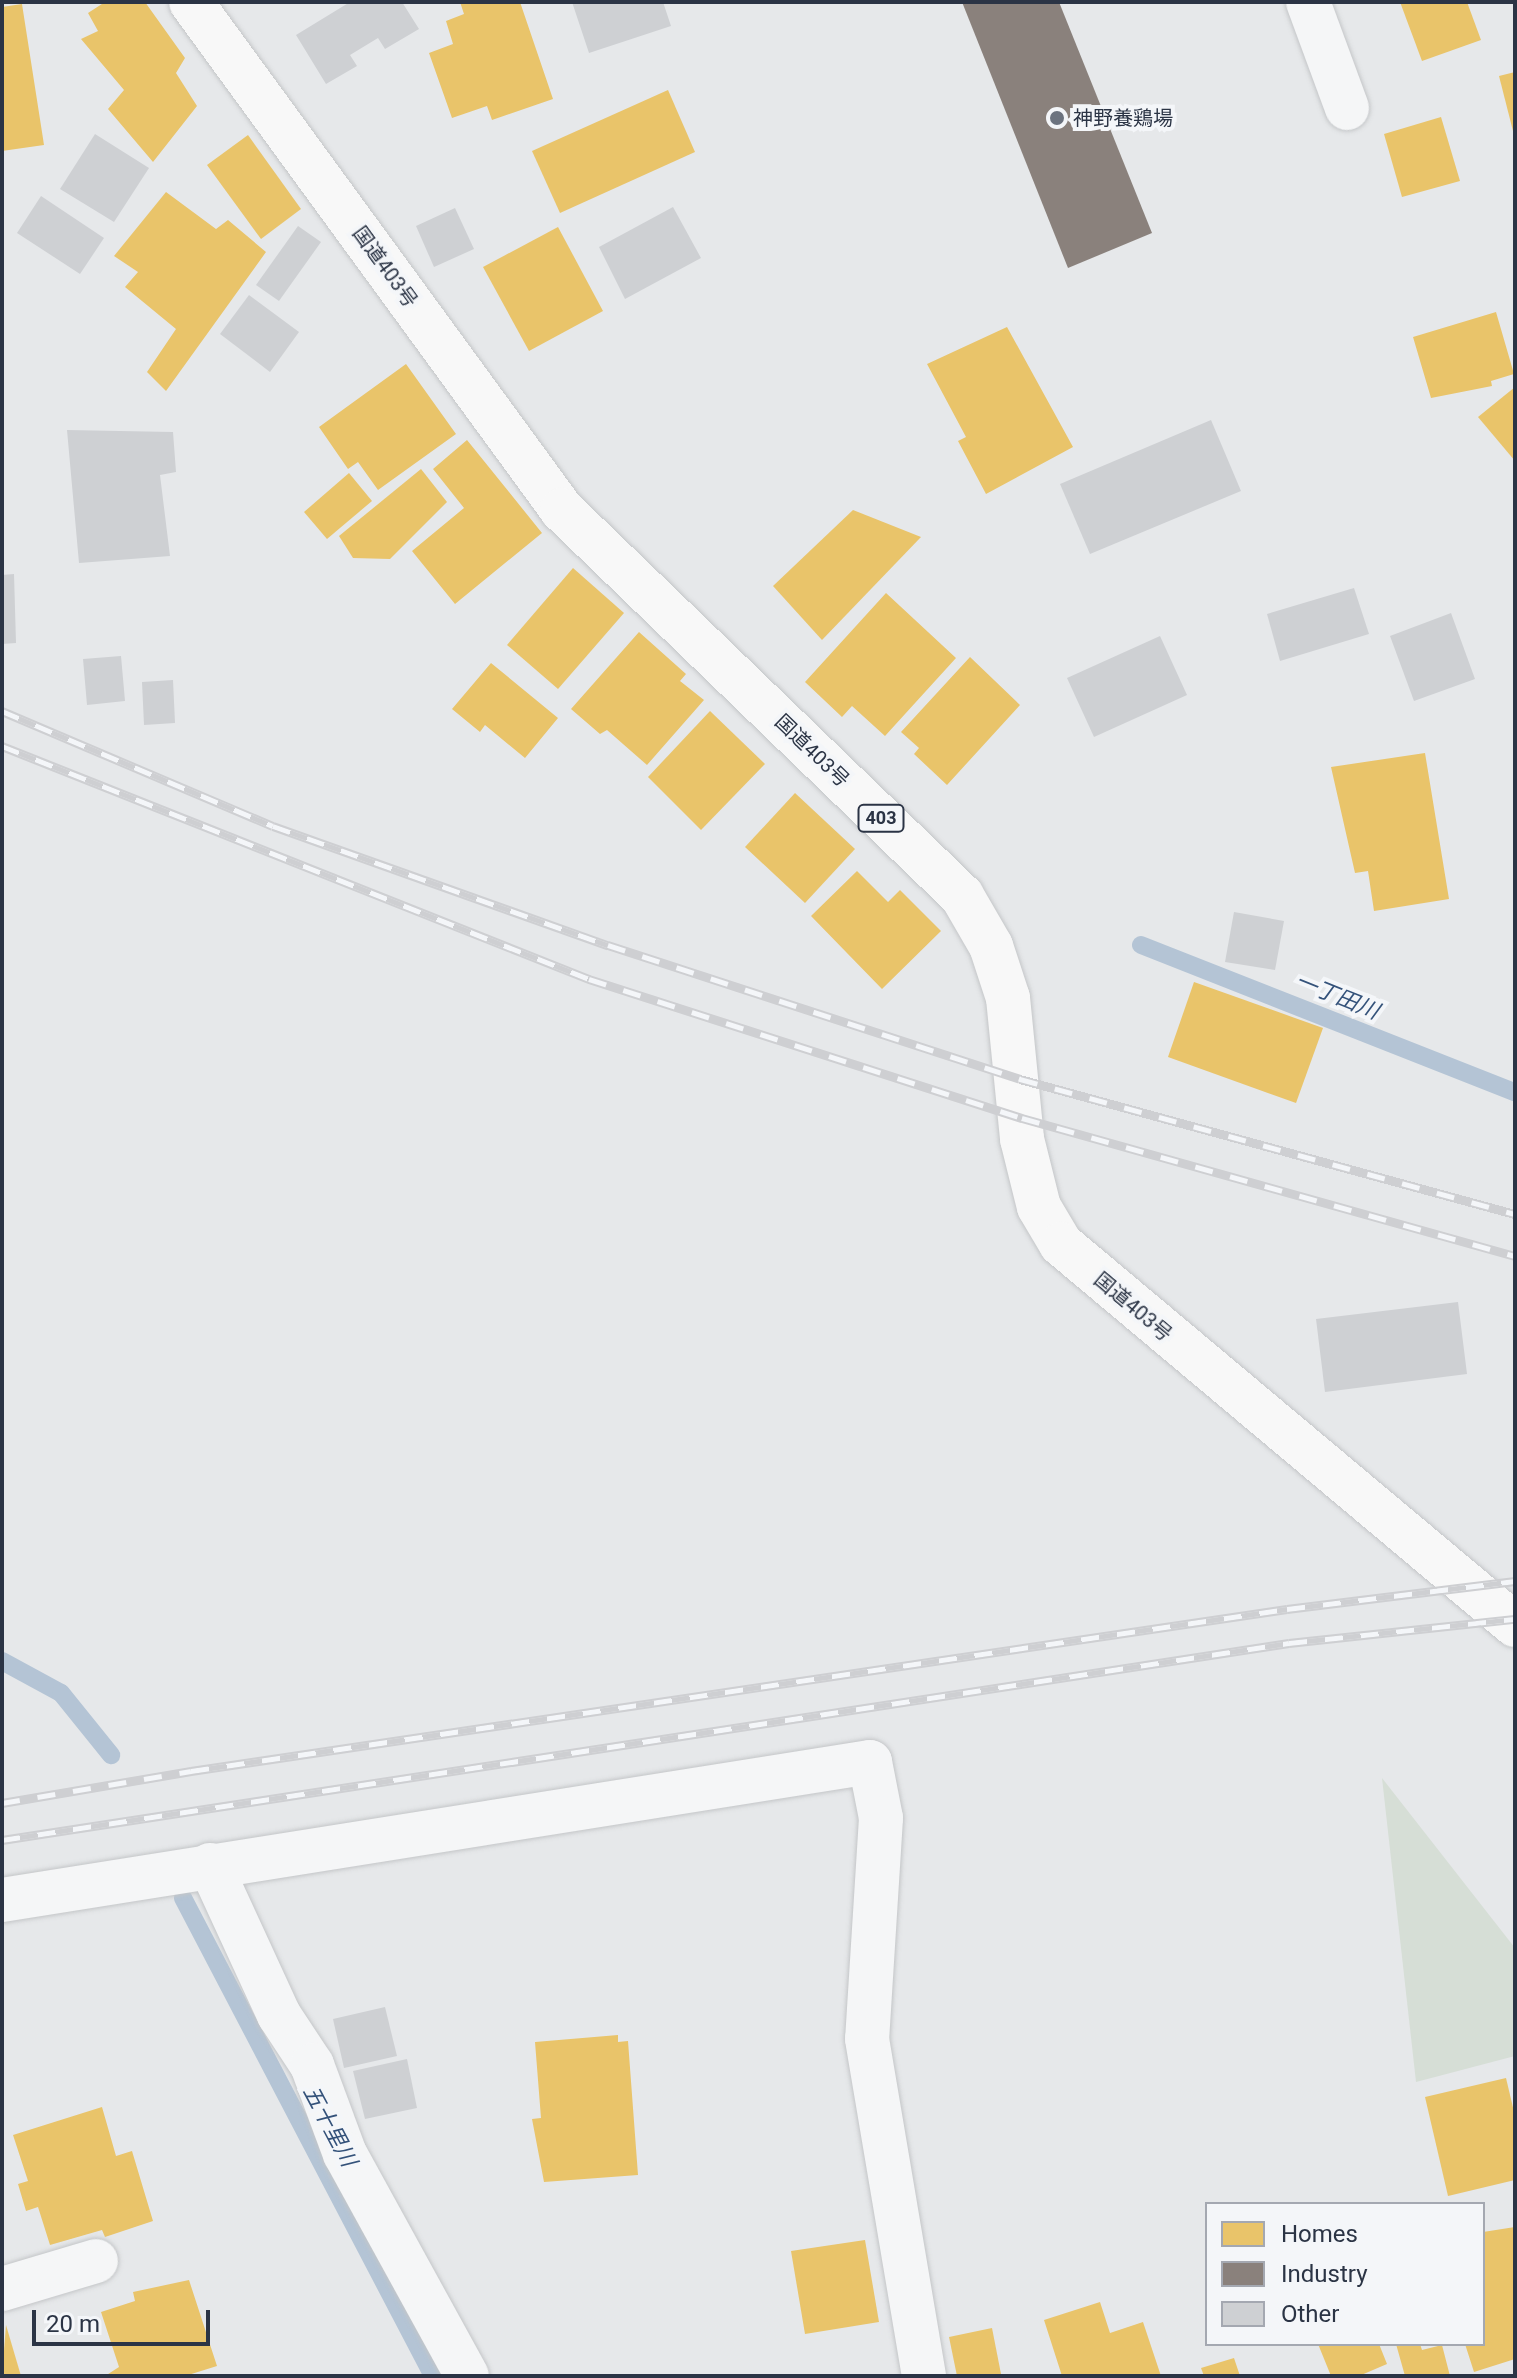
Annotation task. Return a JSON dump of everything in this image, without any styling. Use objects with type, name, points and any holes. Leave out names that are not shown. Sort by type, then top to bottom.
[{"type":"highway","name":"国道403号","points":[[191,2],[562,510],[962,896],[991,946],[1008,998],[1022,1139],[1039,1207],[1061,1244],[1515,1625]]},
{"type":"street","points":[[1308,2],[1347,108]]},
{"type":"street","points":[[2,1900],[870,1762],[881,1818],[867,2039],[924,2376]]},
{"type":"street","points":[[210,1865],[279,2015],[312,2065],[345,2154],[467,2376]]},
{"type":"street","points":[[2,2289],[96,2261]]},
{"type":"shaded area","points":[[1382,1778],[1515,1948],[1515,2056],[1416,2082]]},
{"type":"building: Homes","points":[[105,2],[145,2],[185,58],[176,73],[197,106],[153,162],[108,109],[124,90],[81,39],[98,31],[88,13]]},
{"type":"building: Homes","points":[[460,2],[520,2],[553,99],[492,120],[487,106],[452,118],[429,53],[453,44],[446,21],[464,14]]},
{"type":"building: Homes","points":[[1400,2],[1467,2],[1481,40],[1422,61]]},
{"type":"building: Homes","points":[[22,4],[44,145],[2,151],[2,7]]},
{"type":"building: Homes","points":[[1515,72],[1515,135],[1514,135],[1499,76]]},
{"type":"building: Homes","points":[[668,90],[695,152],[560,213],[532,151]]},
{"type":"building: Homes","points":[[1441,117],[1460,181],[1402,197],[1384,134]]},
{"type":"building: Homes","points":[[248,135],[301,209],[261,239],[207,165]]},
{"type":"building: Homes","points":[[166,192],[216,229],[228,220],[266,252],[166,391],[147,372],[176,329],[125,287],[138,272],[114,256]]},
{"type":"building: Homes","points":[[558,227],[603,311],[529,351],[483,267]]},
{"type":"building: Homes","points":[[1496,312],[1514,374],[1491,381],[1492,386],[1431,398],[1413,337]]},
{"type":"building: Homes","points":[[1007,327],[1073,447],[986,494],[958,441],[966,437],[927,364]]},
{"type":"building: Homes","points":[[406,364],[456,434],[378,490],[358,462],[348,469],[319,427]]},
{"type":"building: Homes","points":[[1515,387],[1515,461],[1478,417]]},
{"type":"building: Homes","points":[[467,440],[542,533],[455,604],[412,551],[464,508],[433,469]]},
{"type":"building: Homes","points":[[421,469],[447,502],[390,559],[353,558],[339,536]]},
{"type":"building: Homes","points":[[349,473],[372,501],[327,539],[304,512]]},
{"type":"building: Homes","points":[[853,510],[921,537],[822,640],[773,586]]},
{"type":"building: Homes","points":[[573,568],[624,613],[558,689],[507,645]]},
{"type":"building: Homes","points":[[886,593],[956,658],[885,736],[852,706],[842,717],[805,682]]},
{"type":"building: Homes","points":[[639,632],[686,674],[680,681],[704,700],[647,765],[607,730],[600,734],[571,709]]},
{"type":"building: Homes","points":[[970,657],[1020,705],[947,785],[914,754],[919,748],[901,732]]},
{"type":"building: Homes","points":[[491,663],[558,718],[525,758],[485,725],[480,732],[452,709]]},
{"type":"building: Homes","points":[[710,711],[765,764],[701,830],[648,777]]},
{"type":"building: Homes","points":[[1425,753],[1449,899],[1374,911],[1368,871],[1355,873],[1331,767]]},
{"type":"building: Homes","points":[[795,793],[855,849],[805,903],[745,847]]},
{"type":"building: Homes","points":[[857,871],[888,902],[900,890],[941,931],[882,989],[811,916]]},
{"type":"building: Homes","points":[[1194,982],[1323,1028],[1296,1103],[1168,1057]]},
{"type":"building: Homes","points":[[618,2035],[618,2042],[628,2041],[638,2175],[544,2182],[532,2119],[541,2118],[535,2042]]},
{"type":"building: Homes","points":[[1506,2078],[1515,2116],[1515,2180],[1448,2196],[1425,2097]]},
{"type":"building: Homes","points":[[102,2107],[116,2156],[132,2151],[153,2221],[105,2237],[102,2230],[50,2245],[38,2207],[26,2211],[18,2184],[28,2181],[13,2135]]},
{"type":"building: Homes","points":[[1515,2227],[1515,2359],[1474,2372],[1466,2346],[1485,2346],[1485,2232]]},
{"type":"building: Homes","points":[[865,2240],[879,2322],[805,2334],[791,2251]]},
{"type":"building: Homes","points":[[189,2280],[217,2366],[185,2376],[105,2376],[119,2367],[101,2312],[135,2301],[133,2292]]},
{"type":"building: Homes","points":[[1100,2302],[1110,2333],[1143,2322],[1161,2376],[1062,2376],[1044,2320]]},
{"type":"building: Homes","points":[[6,2325],[21,2376],[2,2376]]},
{"type":"building: Homes","points":[[992,2328],[1001,2374],[957,2376],[949,2337]]},
{"type":"building: Homes","points":[[1319,2346],[1380,2346],[1387,2364],[1359,2376],[1331,2376]]},
{"type":"building: Homes","points":[[1397,2346],[1421,2346],[1422,2350],[1442,2346],[1450,2376],[1405,2376]]},
{"type":"building: Homes","points":[[1234,2358],[1240,2376],[1204,2376],[1201,2368]]},
{"type":"building: Industry","name":"神野養鶏場","points":[[962,2],[1059,2],[1152,233],[1068,268]]},
{"type":"building: Other","points":[[350,2],[402,2],[419,29],[385,49],[378,38],[350,55],[357,66],[326,84],[296,35]]},
{"type":"building: Other","points":[[572,2],[663,2],[671,26],[589,53]]},
{"type":"building: Other","points":[[95,134],[149,168],[114,222],[60,189]]},
{"type":"building: Other","points":[[41,196],[104,238],[80,274],[17,233]]},
{"type":"building: Other","points":[[673,207],[701,258],[625,299],[599,247]]},
{"type":"building: Other","points":[[455,208],[474,249],[434,267],[416,226]]},
{"type":"building: Other","points":[[298,226],[321,242],[279,301],[256,285]]},
{"type":"building: Other","points":[[249,295],[299,332],[270,372],[220,334]]},
{"type":"building: Other","points":[[1211,420],[1241,491],[1090,554],[1060,484]]},
{"type":"building: Other","points":[[67,430],[173,432],[176,472],[160,475],[170,556],[79,563]]},
{"type":"building: Other","points":[[14,574],[16,643],[2,644],[2,575]]},
{"type":"building: Other","points":[[1354,588],[1369,634],[1280,661],[1267,614]]},
{"type":"building: Other","points":[[1451,613],[1475,679],[1414,701],[1390,636]]},
{"type":"building: Other","points":[[1160,636],[1187,695],[1094,737],[1067,678]]},
{"type":"building: Other","points":[[121,656],[125,701],[87,705],[83,659]]},
{"type":"building: Other","points":[[173,680],[175,723],[144,725],[142,682]]},
{"type":"building: Other","points":[[1234,912],[1284,921],[1275,970],[1225,962]]},
{"type":"building: Other","points":[[1458,1302],[1467,1374],[1325,1392],[1316,1319]]},
{"type":"building: Other","points":[[385,2007],[397,2056],[344,2068],[333,2019]]},
{"type":"building: Other","points":[[407,2059],[417,2108],[365,2119],[353,2071]]},
{"type":"waterway","name":"一丁田川","points":[[1141,945],[1515,1092]]},
{"type":"waterway","name":"五十里川","points":[[2,1661],[61,1693],[111,1755]]},
{"type":"waterway","name":"五十里川","points":[[183,1898],[433,2376]]},
{"type":"railway","points":[[2,711],[273,826],[608,945],[1020,1079],[1515,1214]]},
{"type":"railway","points":[[2,746],[589,979],[1022,1118],[1515,1256]]},
{"type":"railway","points":[[2,1803],[191,1771],[1287,1609],[1515,1581]]},
{"type":"railway","points":[[2,1840],[1289,1643],[1515,1619]]},
{"type":"place","name":"神野養鶏場","points":[[1057,118]]}]
